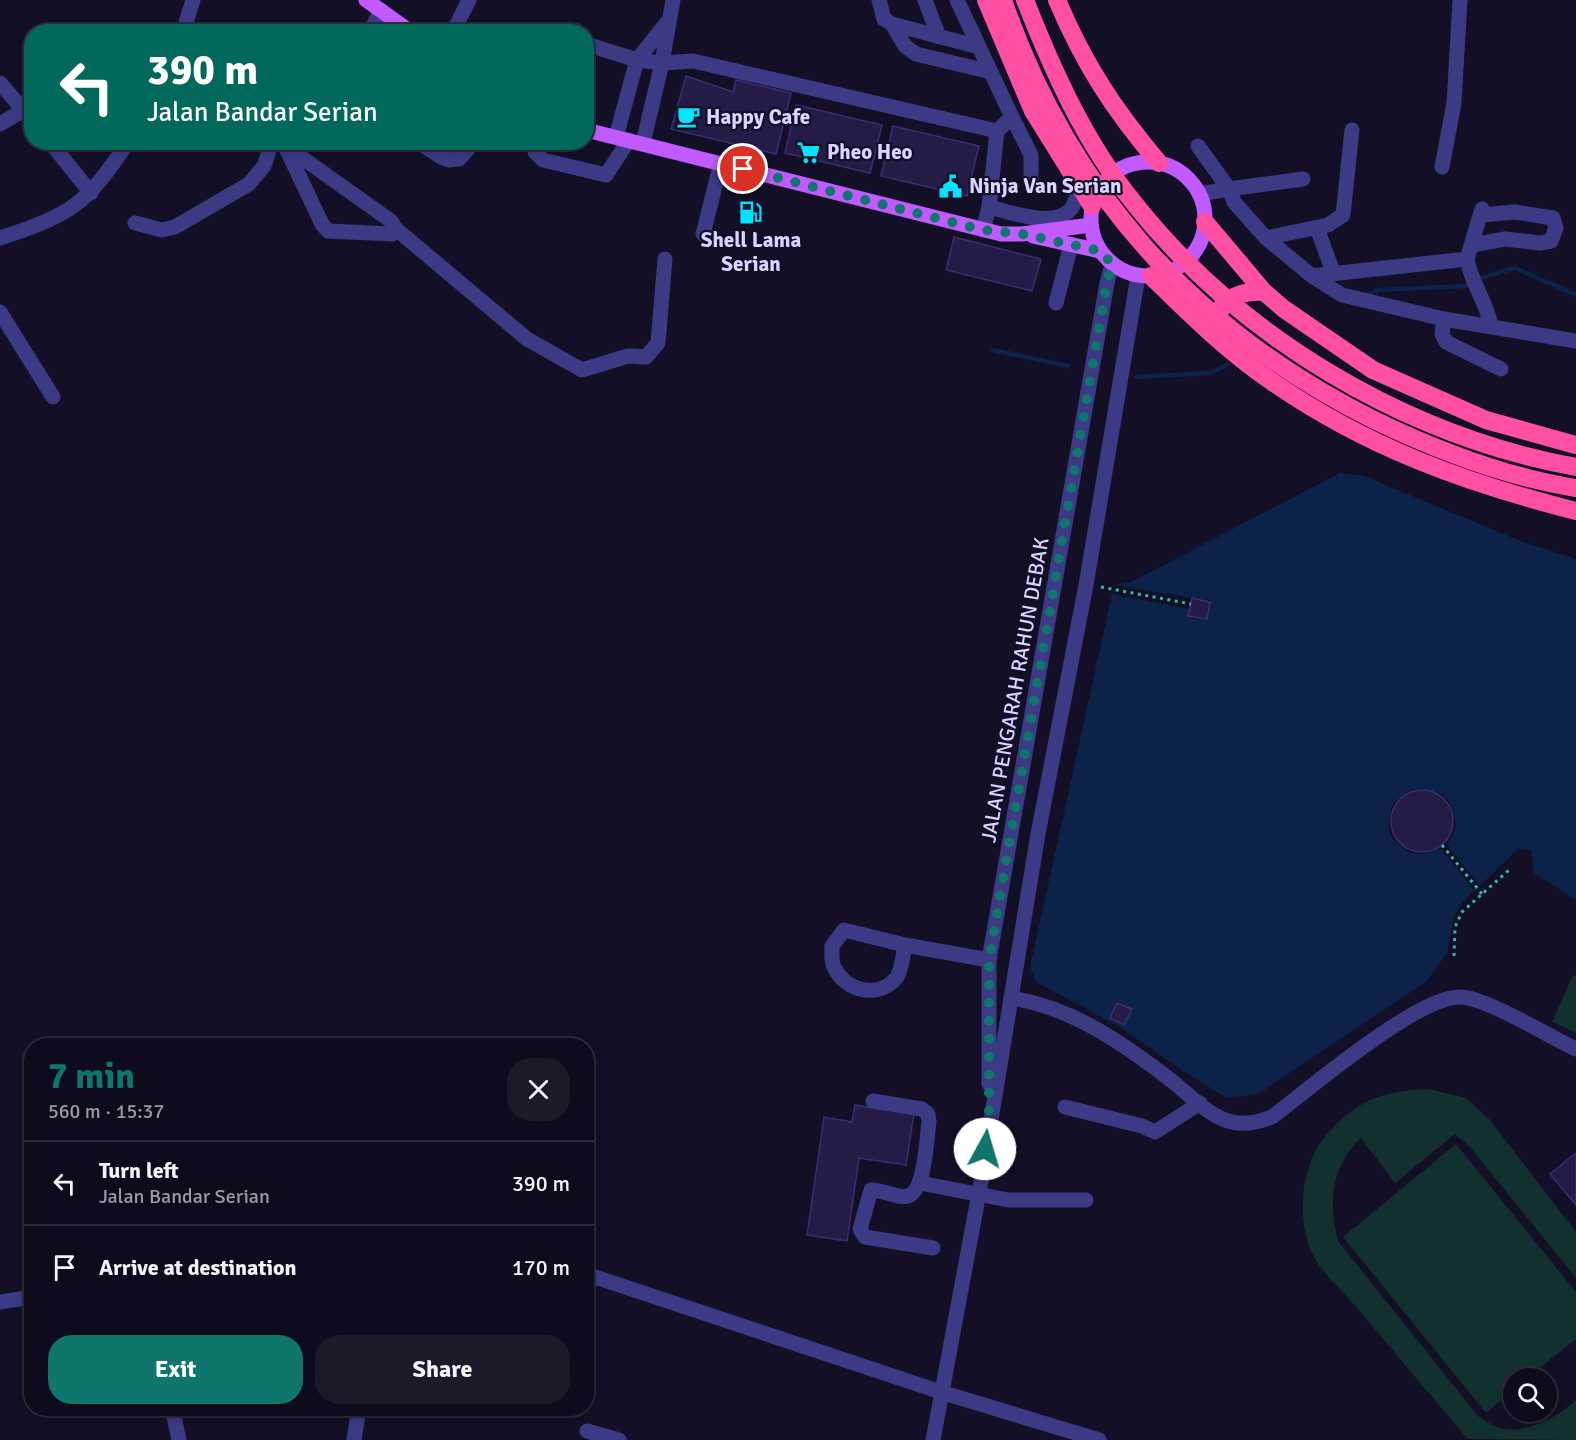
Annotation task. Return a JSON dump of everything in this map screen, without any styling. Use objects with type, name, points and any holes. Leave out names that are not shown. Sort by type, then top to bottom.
[{"type":"highway","points":[[986,0],[1033,111],[1092,206]]},
{"type":"highway","points":[[1003,0],[1036,83],[1086,171],[1147,252],[1204,308],[1238,337],[1289,373],[1340,403],[1392,429],[1443,451],[1485,465],[1576,489]]},
{"type":"highway","points":[[1025,0],[1064,92],[1095,147],[1133,203],[1184,260],[1236,309],[1290,348],[1345,381],[1392,405],[1460,434],[1576,467]]},
{"type":"highway","points":[[1057,0],[1082,55],[1104,93],[1159,163]]},
{"type":"highway","points":[[1205,222],[1264,292],[1308,327],[1373,370],[1486,420],[1576,445]]},
{"type":"highway","points":[[1144,276],[1222,344],[1300,401],[1377,444],[1440,471],[1491,489],[1576,511]]},
{"type":"highway","points":[[1222,344],[1217,323],[1222,306],[1234,295],[1253,291],[1264,292]]},
{"type":"main road","points":[[366,0],[400,24]]},
{"type":"main road","points":[[594,132],[983,230],[1022,234],[1100,251]]},
{"type":"main road","points":[[1143,162],[1159,163],[1175,169],[1189,180],[1199,194],[1205,222],[1201,240],[1192,255],[1179,267],[1144,276],[1112,264],[1100,251],[1091,225],[1092,206],[1103,184],[1114,174],[1128,166],[1143,162]]},
{"type":"main road","points":[[1022,234],[1091,225]]},
{"type":"street","points":[[186,24],[193,0]]},
{"type":"street","points":[[457,24],[469,0]]},
{"type":"street","points":[[535,150],[543,160],[606,175],[629,140],[662,63],[673,0]]},
{"type":"street","points":[[879,0],[884,19],[892,24],[979,47]]},
{"type":"street","points":[[925,0],[939,37]]},
{"type":"street","points":[[957,0],[1031,155],[1031,183]]},
{"type":"street","points":[[1442,167],[1454,103],[1460,0]]},
{"type":"street","points":[[374,24],[381,10]]},
{"type":"street","points":[[629,140],[637,60],[670,18]]},
{"type":"street","points":[[892,24],[905,46],[916,54],[991,72]]},
{"type":"street","points":[[594,47],[637,60],[662,63],[693,61],[997,131]]},
{"type":"street","points":[[0,83],[24,110]]},
{"type":"street","points":[[0,124],[24,116]]},
{"type":"street","points":[[983,230],[989,207],[997,131],[1012,117]]},
{"type":"street","points":[[1266,238],[1317,228],[1337,221],[1343,215],[1352,130]]},
{"type":"street","points":[[1198,146],[1229,189],[1234,202],[1266,238],[1312,276],[1342,296],[1444,318],[1576,341]]},
{"type":"street","points":[[56,150],[91,193]]},
{"type":"street","points":[[0,238],[64,215],[91,193],[122,150]]},
{"type":"street","points":[[135,223],[162,230],[175,227],[249,184],[275,150]]},
{"type":"street","points":[[282,150],[328,231],[385,236],[392,234],[396,229]]},
{"type":"street","points":[[288,150],[391,221],[396,229],[527,339],[582,370],[628,356],[646,357],[658,343],[665,259]]},
{"type":"street","points":[[431,150],[448,160],[459,159],[467,150]]},
{"type":"street","points":[[704,234],[721,163]]},
{"type":"street","points":[[1199,194],[1304,179]]},
{"type":"street","points":[[989,207],[1041,218],[1060,216],[1075,204],[1079,187]]},
{"type":"street","points":[[1312,276],[1470,259],[1499,240],[1540,243],[1551,241],[1556,228],[1553,219],[1515,212],[1482,212],[1470,259],[1491,326]]},
{"type":"street","points":[[1499,240],[1505,213]]},
{"type":"street","points":[[1317,228],[1333,272]]},
{"type":"street","points":[[1056,303],[1071,245]]},
{"type":"street","name":"JALAN PENGARAH RAHUN DEBAK","points":[[989,1126],[989,960],[1112,264]]},
{"type":"street","name":"JALAN PENGARAH RAHUN DEBAK","points":[[933,1440],[944,1393],[979,1193],[1038,834],[1086,585],[1132,319],[1144,276]]},
{"type":"street","points":[[0,312],[52,397]]},
{"type":"street","points":[[1444,318],[1442,334],[1446,342],[1501,369]]},
{"type":"street","points":[[904,945],[898,976],[884,987],[865,992],[844,983],[833,967],[832,946],[844,930],[904,945],[989,960]]},
{"type":"street","points":[[1011,999],[1039,1002],[1091,1025],[1143,1058],[1200,1103],[1227,1121],[1251,1124],[1272,1117],[1398,1023],[1437,1001],[1460,996],[1480,1000],[1576,1049]]},
{"type":"street","points":[[873,1101],[922,1109],[928,1114],[920,1183],[914,1193],[906,1197],[871,1190],[860,1229],[865,1237],[933,1248]]},
{"type":"street","points":[[1065,1107],[1142,1126],[1155,1132],[1200,1103]]},
{"type":"street","points":[[920,1183],[1008,1200],[1086,1200]]},
{"type":"street","points":[[594,1277],[944,1393],[1099,1440]]},
{"type":"street","points":[[0,1302],[24,1298]]},
{"type":"street","points":[[174,1416],[179,1440]]},
{"type":"street","points":[[354,1440],[358,1416]]},
{"type":"street","points":[[587,1431],[619,1440]]},
{"type":"path","points":[[1086,585],[1191,604]]},
{"type":"path","points":[[1442,846],[1482,894]]},
{"type":"path","points":[[1454,956],[1455,927],[1462,912],[1511,868]]},
{"type":"green space","points":[[1573,975],[1576,976],[1576,1033],[1552,1022]]},
{"type":"green space","points":[[1428,1089],[1466,1098],[1489,1119],[1576,1232],[1576,1278],[1470,1147],[1455,1134],[1395,1183],[1361,1138],[1343,1161],[1334,1186],[1333,1213],[1338,1241],[1478,1416],[1490,1424],[1513,1430],[1542,1422],[1557,1422],[1557,1414],[1576,1400],[1576,1440],[1468,1439],[1314,1257],[1304,1226],[1303,1193],[1311,1161],[1319,1146],[1339,1121],[1361,1105],[1385,1095]]},
{"type":"green space","points":[[1456,1144],[1576,1292],[1576,1339],[1540,1368],[1503,1368],[1503,1399],[1486,1413],[1343,1237]]},
{"type":"water","points":[[1340,473],[1364,476],[1518,540],[1576,559],[1576,900],[1534,873],[1531,850],[1518,849],[1460,905],[1454,917],[1447,953],[1426,982],[1258,1094],[1227,1098],[1121,1028],[1036,982],[1030,967],[1114,585],[1131,582]]},
{"type":"pier","points":[[1114,585],[1211,601],[1207,620],[1188,617],[1189,609],[1112,594]]},
{"type":"pier","points":[[1420,788],[1440,793],[1449,801],[1456,821],[1455,831],[1447,845],[1479,885],[1474,890],[1441,849],[1421,854],[1408,852],[1392,838],[1388,826],[1392,805],[1408,791]]},
{"type":"building","points":[[686,76],[733,92],[736,80],[791,93],[776,154],[671,129]]},
{"type":"building","points":[[796,105],[882,125],[870,173],[785,153]]},
{"type":"building","points":[[893,126],[979,146],[967,196],[881,176]]},
{"type":"building","points":[[954,237],[1041,259],[1032,291],[946,270]]},
{"type":"building","points":[[1192,598],[1210,602],[1207,619],[1188,616]]},
{"type":"building","points":[[1416,790],[1428,790],[1444,799],[1451,809],[1453,821],[1451,833],[1444,843],[1428,852],[1416,852],[1405,847],[1396,838],[1391,827],[1391,815],[1396,804],[1405,795]]},
{"type":"building","points":[[1117,1003],[1132,1009],[1124,1025],[1110,1018]]},
{"type":"building","points":[[855,1105],[914,1114],[906,1165],[859,1158],[847,1241],[807,1235],[824,1117],[852,1122]]},
{"type":"building","points":[[1576,1153],[1576,1205],[1550,1174]]},
{"type":"waterway","points":[[1364,296],[1377,290],[1465,286],[1490,275],[1515,268],[1576,295]]},
{"type":"waterway","points":[[993,350],[1068,366]]},
{"type":"waterway","points":[[1136,377],[1210,373],[1229,364]]},
{"type":"place","name":"Happy Cafe","points":[[688,117]]},
{"type":"place","name":"Pheo Heo","points":[[809,152]]},
{"type":"place","name":"Ninja Van Serian","points":[[951,186]]},
{"type":"place","name":"Shell Lama Serian","points":[[751,212]]},
{"type":"route","points":[[743,169],[983,230],[1001,234],[1022,234],[1100,251],[1112,264],[989,960],[989,1126],[985,1149]]}]
